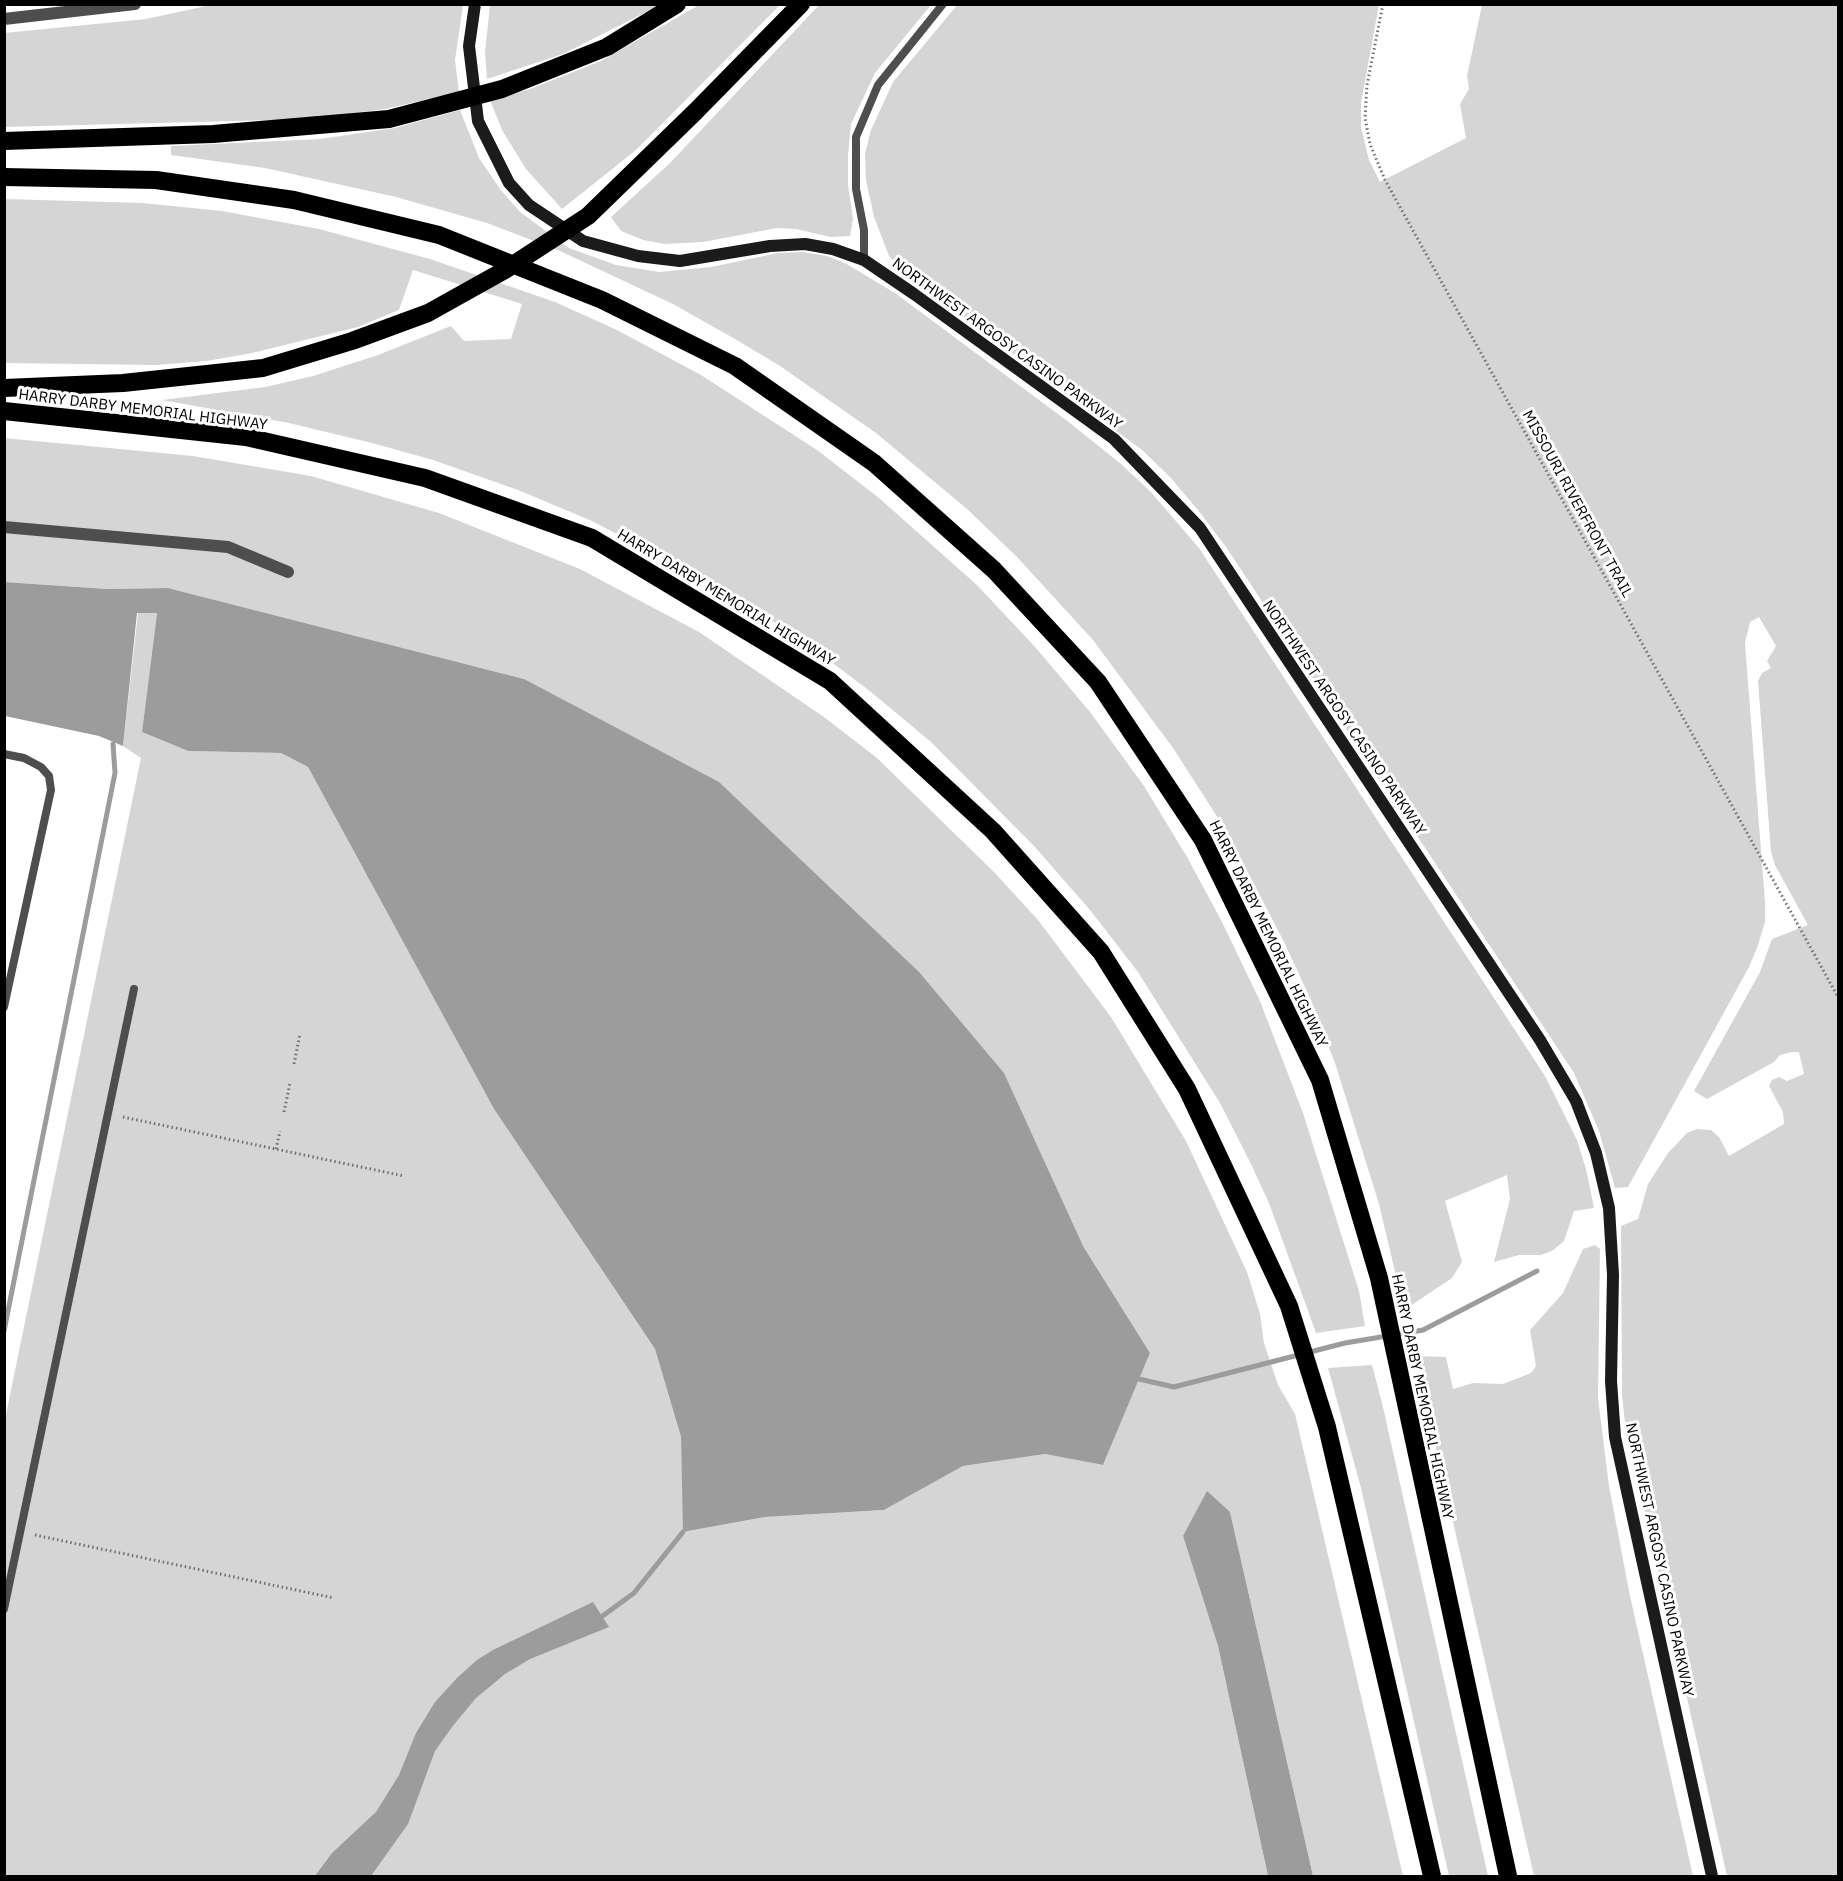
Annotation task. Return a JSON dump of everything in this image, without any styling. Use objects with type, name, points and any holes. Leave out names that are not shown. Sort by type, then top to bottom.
[{"type":"highway","points":[[4,141],[213,134],[389,120],[502,88],[607,47],[677,4]]},
{"type":"highway","points":[[4,388],[123,383],[262,368],[352,341],[428,313],[505,270],[588,216],[801,4]]},
{"type":"highway","name":"HARRY DARBY MEMORIAL HIGHWAY","points":[[4,177],[156,180],[294,200],[439,235],[602,300],[735,366],[874,463],[994,570],[1098,682],[1203,840],[1320,1080],[1379,1278],[1405,1409],[1508,1876]]},
{"type":"highway","name":"HARRY DARBY MEMORIAL HIGHWAY","points":[[4,411],[246,437],[425,478],[592,538],[830,681],[993,831],[1101,952],[1187,1089],[1289,1306],[1327,1427],[1432,1876]]},
{"type":"street","points":[[4,19],[135,4]]},
{"type":"street","name":"NORTHWEST ARGOSY CASINO PARKWAY","points":[[476,4],[469,46],[478,121],[508,183],[528,205],[583,241],[638,256],[680,261],[771,246],[805,244],[833,249],[864,260],[1114,439],[1200,528],[1540,1040],[1576,1101],[1596,1153],[1609,1208],[1612,1275],[1611,1381],[1615,1437],[1712,1876]]},
{"type":"street","points":[[4,527],[228,547],[288,572]]},
{"type":"lane","points":[[864,260],[864,230],[856,189],[856,137],[878,85],[943,4]]},
{"type":"lane","points":[[4,754],[24,758],[41,767],[49,776],[51,790],[4,1007]]},
{"type":"lane","points":[[4,1609],[134,989]]},
{"type":"path","name":"MISSOURI RIVERFRONT TRAIL","points":[[1383,4],[1367,86],[1365,118],[1370,144],[1385,180],[1839,997]]},
{"type":"path","points":[[294,1064],[300,1034]]},
{"type":"path","points":[[284,1112],[290,1083]]},
{"type":"path","points":[[123,1117],[404,1176]]},
{"type":"path","points":[[276,1149],[280,1131]]},
{"type":"path","points":[[35,1535],[334,1598]]},
{"type":"shaded area","points":[[958,4],[1379,5],[1361,103],[1361,127],[1369,160],[1380,182],[1466,138],[1460,104],[1469,89],[1467,76],[1482,5],[1838,5],[1838,1876],[1727,1876],[1625,1422],[1622,1395],[1621,1226],[1638,1219],[1648,1184],[1668,1153],[1687,1133],[1697,1129],[1711,1130],[1719,1137],[1729,1156],[1784,1124],[1783,1112],[1769,1086],[1772,1080],[1779,1077],[1787,1081],[1804,1074],[1799,1052],[1792,1052],[1780,1055],[1774,1062],[1707,1099],[1694,1091],[1760,972],[1772,939],[1808,925],[1775,865],[1771,852],[1758,681],[1762,673],[1771,668],[1767,661],[1776,646],[1759,617],[1750,622],[1745,643],[1765,922],[1749,967],[1628,1187],[1615,1188],[1599,1131],[1574,1073],[1226,547],[1198,510],[1169,476],[1142,450],[905,273],[889,256],[874,217],[866,180],[865,153],[871,130],[893,82]]},
{"type":"shaded area","points":[[211,5],[463,5],[455,60],[459,92],[385,109],[309,119],[5,127],[4,33],[146,19]]},
{"type":"shaded area","points":[[490,5],[660,5],[563,54],[487,79],[485,52]]},
{"type":"shaded area","points":[[699,5],[780,5],[636,150],[562,209],[526,169],[502,130],[490,100],[530,89],[601,61]]},
{"type":"shaded area","points":[[819,5],[931,5],[875,73],[851,124],[848,185],[853,219],[850,236],[831,237],[796,229],[777,228],[703,242],[665,244],[643,240],[621,231],[611,217],[670,163]]},
{"type":"shaded area","points":[[460,110],[479,158],[500,189],[520,212],[569,248],[616,265],[659,272],[711,267],[778,253],[803,252],[827,256],[845,263],[895,293],[1070,423],[1150,491],[1199,548],[1545,1076],[1577,1140],[1594,1208],[1574,1211],[1564,1241],[1552,1251],[1541,1255],[1519,1255],[1494,1262],[1510,1199],[1507,1175],[1445,1201],[1462,1262],[1452,1278],[1404,1310],[1379,1204],[1336,1066],[1311,1000],[1284,942],[1227,832],[1173,748],[1093,640],[1017,557],[967,509],[876,433],[780,366],[735,339],[673,304],[560,251],[487,223],[396,197],[265,168],[171,155],[171,146],[320,139],[395,128]]},
{"type":"shaded area","points":[[5,199],[143,203],[222,211],[319,229],[430,259],[555,302],[617,330],[701,375],[817,450],[879,498],[977,585],[1036,648],[1090,712],[1144,786],[1187,857],[1221,920],[1260,1001],[1303,1113],[1359,1291],[1365,1326],[1316,1333],[1269,1203],[1251,1164],[1220,1103],[1138,972],[1090,910],[1034,846],[931,742],[871,692],[801,639],[724,590],[592,521],[518,490],[433,460],[372,443],[289,423],[162,400],[265,387],[313,376],[378,355],[451,326],[464,341],[511,339],[522,304],[413,270],[399,310],[358,327],[252,353],[207,361],[156,365],[5,363]]},
{"type":"shaded area","points":[[4,438],[193,456],[311,476],[439,513],[580,569],[699,632],[824,717],[877,758],[994,872],[1038,920],[1111,1017],[1186,1141],[1247,1272],[1260,1314],[1264,1343],[1278,1385],[1295,1414],[1403,1876],[1313,1876],[1230,1512],[1183,1536],[1218,1646],[1268,1876],[5,1876],[5,1419],[141,758],[123,746],[138,613],[157,613],[142,732],[188,751],[281,753],[308,767],[494,1109],[655,1349],[681,1437],[684,1532],[765,1517],[884,1510],[963,1466],[1045,1454],[1103,1465],[1150,1353],[1083,1246],[524,679],[168,588],[108,589],[5,582]]},
{"type":"shaded area","points":[[4,582],[108,589],[168,588],[524,679],[719,782],[919,972],[1004,1073],[1083,1246],[1150,1353],[1103,1465],[1045,1454],[963,1466],[884,1510],[765,1517],[683,1532],[681,1437],[655,1349],[494,1109],[308,767],[281,753],[188,751],[142,732],[157,613],[137,613],[123,746],[99,736],[5,716]]},
{"type":"shaded area","points":[[1595,1245],[1600,1249],[1598,1398],[1609,1486],[1630,1596],[1693,1876],[1534,1876],[1415,1356],[1446,1357],[1453,1389],[1473,1383],[1503,1384],[1531,1373],[1536,1366],[1530,1330],[1563,1293],[1583,1249]]},
{"type":"shaded area","points":[[1372,1365],[1488,1876],[1449,1876],[1361,1488],[1328,1368]]},
{"type":"shaded area","points":[[1207,1491],[1230,1512],[1313,1876],[1268,1876],[1218,1646],[1183,1536]]},
{"type":"shaded area","points":[[593,1602],[609,1627],[530,1659],[505,1674],[476,1698],[452,1727],[435,1751],[408,1824],[371,1876],[315,1876],[332,1853],[376,1812],[399,1775],[416,1733],[435,1702],[457,1678],[477,1660],[493,1650]]},
{"type":"waterway","points":[[4,1331],[115,773],[113,744]]},
{"type":"waterway","points":[[1139,1379],[1174,1387],[1345,1343],[1423,1330],[1537,1271]]},
{"type":"waterway","points":[[597,1620],[634,1593],[683,1532]]}]
